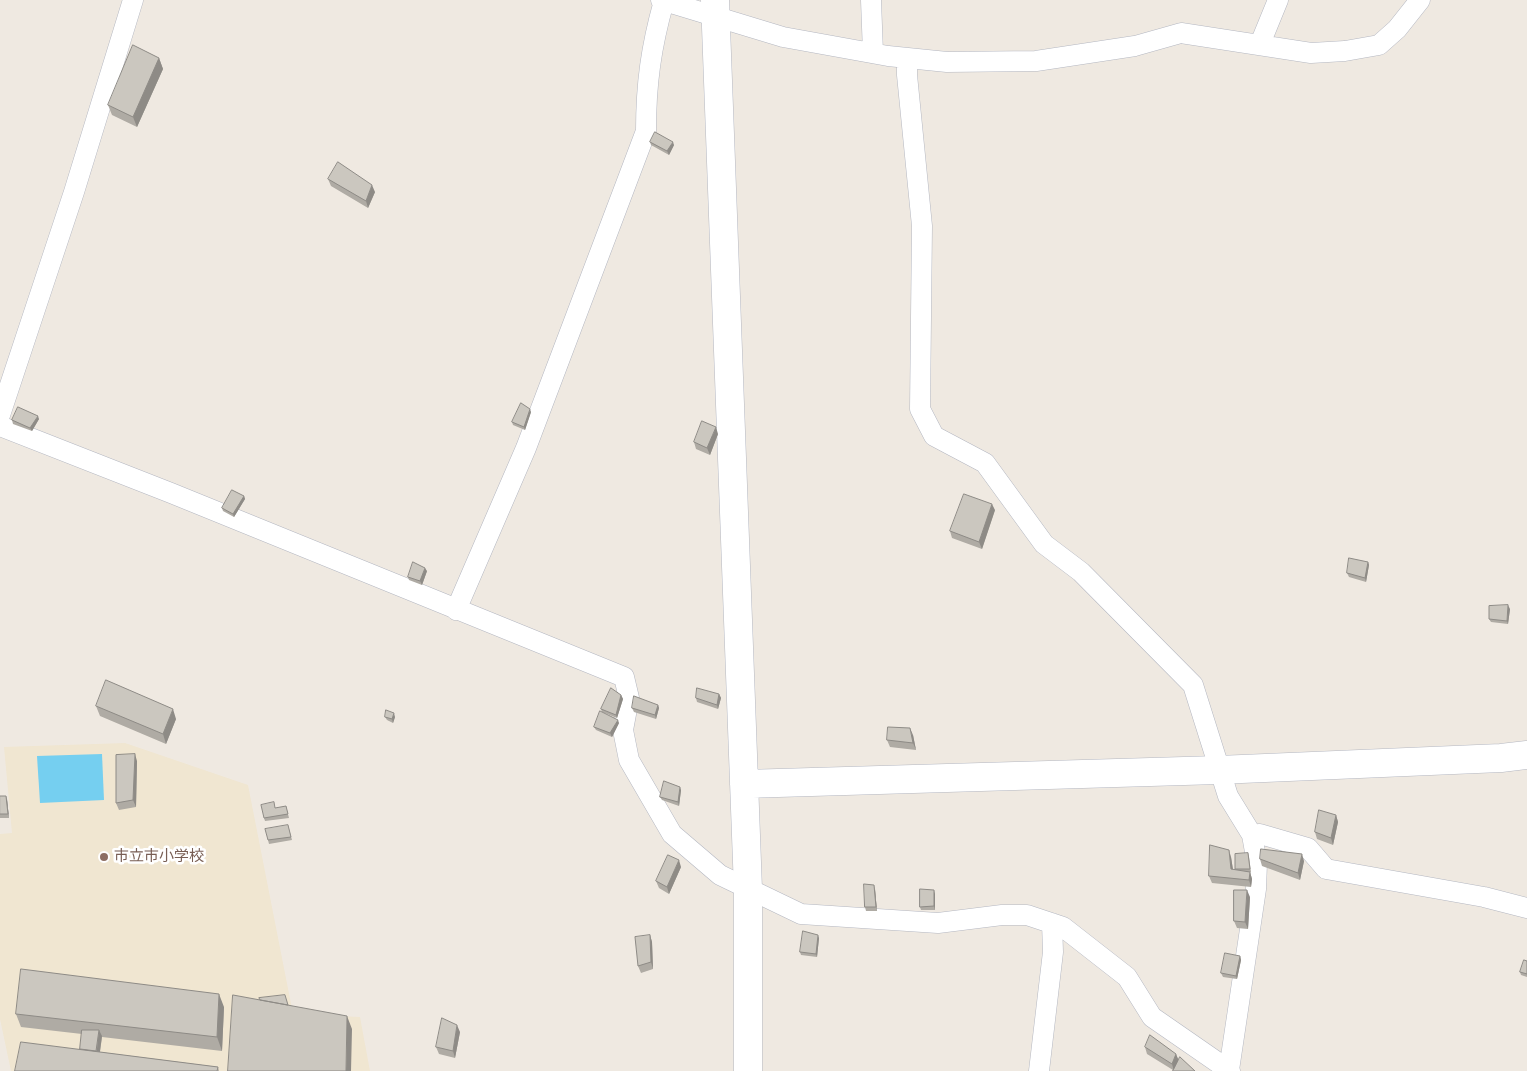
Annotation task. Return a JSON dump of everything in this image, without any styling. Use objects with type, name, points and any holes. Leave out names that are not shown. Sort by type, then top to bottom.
[{"type":"street","points":[[0,415],[74,192],[133,0]]},
{"type":"street","points":[[871,0],[873,53]]},
{"type":"street","points":[[1260,44],[1278,0]]},
{"type":"street","points":[[456,610],[526,448],[646,131],[646,90],[655,34],[663,1],[715,8],[783,37],[873,53],[947,62],[1036,61],[1135,46],[1182,33],[1311,53],[1345,51],[1379,45],[1397,29],[1420,0]]},
{"type":"street","points":[[715,8],[748,889],[748,1071]]},
{"type":"street","points":[[0,426],[171,493],[624,677],[629,698],[623,730],[629,760],[672,834],[711,869],[801,914],[938,923],[1002,915],[1027,915],[1052,922],[1063,927],[1127,977],[1152,1017],[1230,1070],[1256,889],[1256,863],[1252,835],[1228,796],[1218,770],[1193,684],[1081,572],[1044,544],[985,463],[934,436],[920,409],[922,226],[907,75],[907,58]]},
{"type":"street","points":[[744,784],[1218,770],[1501,758],[1527,755]]},
{"type":"street","points":[[1252,835],[1260,834],[1308,848],[1326,869],[1484,897],[1527,908]]},
{"type":"street","points":[[1040,1071],[1053,952],[1052,922]]},
{"type":"shaded area","points":[[125,743],[248,785],[293,1014],[360,1017],[370,1071],[11,1071],[0,1019],[0,834],[12,833],[4,747]]},
{"type":"water","points":[[102,754],[104,800],[40,803],[37,756]]},
{"type":"building","points":[[133,45],[159,58],[133,117],[108,105]]},
{"type":"building","points":[[655,132],[673,142],[667,151],[650,142]]},
{"type":"building","points":[[338,162],[372,185],[366,201],[328,179]]},
{"type":"building","points":[[521,403],[530,409],[524,427],[512,422]]},
{"type":"building","points":[[18,407],[38,416],[30,428],[12,420]]},
{"type":"building","points":[[702,421],[716,427],[707,448],[694,442]]},
{"type":"building","points":[[232,490],[244,496],[233,514],[222,508]]},
{"type":"building","points":[[964,494],[992,504],[979,542],[950,531]]},
{"type":"building","points":[[1349,558],[1368,562],[1365,578],[1347,573]]},
{"type":"building","points":[[413,562],[425,568],[420,581],[408,577]]},
{"type":"building","points":[[1508,605],[1507,621],[1489,619],[1489,606]]},
{"type":"building","points":[[106,680],[173,709],[163,734],[96,706]]},
{"type":"building","points":[[611,688],[621,695],[616,715],[601,709]]},
{"type":"building","points":[[697,688],[719,694],[717,705],[696,698]]},
{"type":"building","points":[[634,696],[658,705],[655,715],[632,708]]},
{"type":"building","points":[[386,710],[394,713],[392,719],[385,717]]},
{"type":"building","points":[[600,711],[618,720],[610,733],[594,727]]},
{"type":"building","points":[[888,727],[910,728],[913,743],[887,740]]},
{"type":"building","points":[[135,754],[133,800],[116,803],[116,755]]},
{"type":"building","points":[[664,781],[680,787],[678,802],[660,797]]},
{"type":"building","points":[[0,796],[6,796],[8,814],[0,814]]},
{"type":"building","points":[[274,802],[275,808],[286,806],[288,814],[264,818],[261,805]]},
{"type":"building","points":[[1319,810],[1336,815],[1331,838],[1315,832]]},
{"type":"building","points":[[288,825],[291,837],[268,840],[265,829]]},
{"type":"building","points":[[1210,845],[1229,850],[1231,869],[1250,872],[1249,880],[1209,876]]},
{"type":"building","points":[[1261,849],[1302,854],[1298,873],[1260,859]]},
{"type":"building","points":[[1248,853],[1250,869],[1235,869],[1235,854]]},
{"type":"building","points":[[668,855],[679,860],[667,887],[656,881]]},
{"type":"building","points":[[864,884],[874,885],[876,907],[865,907]]},
{"type":"building","points":[[920,889],[934,890],[934,906],[920,907]]},
{"type":"building","points":[[1234,890],[1247,890],[1245,922],[1234,921]]},
{"type":"building","points":[[803,931],[818,935],[816,954],[800,952]]},
{"type":"building","points":[[650,935],[651,962],[638,966],[635,937]]},
{"type":"building","points":[[1225,953],[1240,956],[1236,976],[1221,973]]},
{"type":"building","points":[[1524,960],[1527,961],[1527,974],[1520,972]]},
{"type":"building","points":[[21,969],[219,994],[217,1037],[16,1014]]},
{"type":"building","points":[[233,995],[347,1016],[346,1071],[228,1071]]},
{"type":"building","points":[[285,995],[288,1005],[260,1000],[259,998]]},
{"type":"building","points":[[442,1018],[457,1025],[453,1051],[436,1047]]},
{"type":"building","points":[[82,1030],[99,1030],[96,1051],[80,1049]]},
{"type":"building","points":[[1150,1035],[1176,1054],[1172,1064],[1145,1047]]},
{"type":"building","points":[[21,1042],[218,1067],[217,1071],[15,1071]]},
{"type":"building","points":[[1180,1057],[1195,1071],[1173,1071]]},
{"type":"place","name":"市立市小学校","points":[[104,857]]}]
